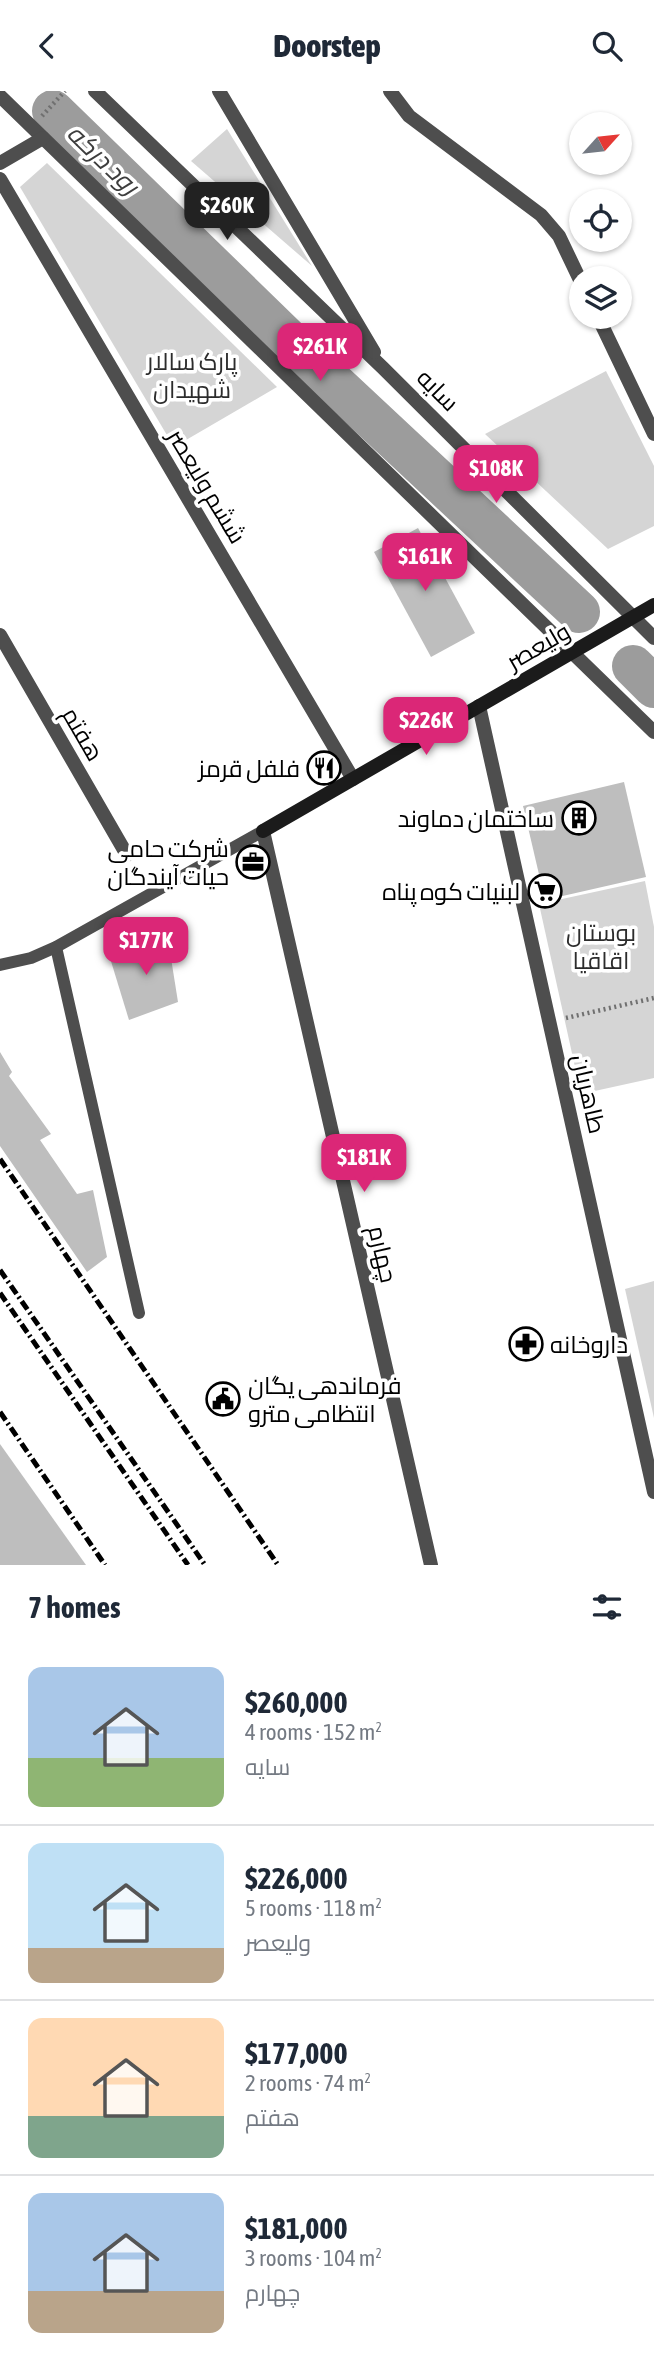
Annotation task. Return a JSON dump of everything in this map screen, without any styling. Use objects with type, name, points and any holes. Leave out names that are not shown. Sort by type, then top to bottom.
[{"type":"main road","name":"ولیعصر","points":[[263,831],[654,605]]},
{"type":"street","name":"سایه","points":[[94,91],[383,368],[654,638]]},
{"type":"street","points":[[219,91],[383,368]]},
{"type":"street","points":[[390,91],[409,115],[541,215],[559,236],[573,266]]},
{"type":"street","points":[[0,96],[654,732]]},
{"type":"street","points":[[0,163],[43,138]]},
{"type":"street","name":"ششم ولیعصر","points":[[0,179],[353,779]]},
{"type":"street","points":[[604,329],[654,434]]},
{"type":"street","name":"هفتم","points":[[0,635],[127,855]]},
{"type":"street","name":"طاهریان","points":[[479,706],[654,1492]]},
{"type":"street","name":"چهارم","points":[[263,831],[431,1565]]},
{"type":"lane","points":[[0,965],[31,958],[56,947],[263,831]]},
{"type":"lane","points":[[56,947],[139,1313]]},
{"type":"path","points":[[32,127],[65,91]]},
{"type":"path","points":[[549,1022],[654,998]]},
{"type":"green space","points":[[227,129],[312,266],[191,161]]},
{"type":"green space","name":"پارک سالار شهیدان","points":[[47,163],[277,387],[174,447],[20,187]]},
{"type":"green space","points":[[606,371],[654,466],[654,526],[608,549],[485,434]]},
{"type":"green space","name":"بوستان اقاقیا","points":[[645,881],[654,927],[654,1078],[581,1094],[539,904]]},
{"type":"green space","points":[[654,1281],[654,1418],[625,1289]]},
{"type":"building","points":[[418,528],[475,633],[431,657],[374,552]]},
{"type":"building","points":[[624,782],[646,877],[545,900],[523,806]]},
{"type":"building","points":[[167,933],[178,1002],[129,1020],[110,958]]},
{"type":"building","points":[[0,1052],[12,1072],[9,1076],[51,1134],[40,1140],[77,1194],[93,1190],[107,1257],[87,1272],[0,1146]]},
{"type":"building","points":[[0,1444],[86,1565],[0,1565]]},
{"type":"waterway","name":"رود درکه","points":[[53,111],[305,356],[579,612]]},
{"type":"waterway","name":"رود درکه","points":[[633,666],[654,687]]},
{"type":"railway","points":[[0,1159],[278,1565]]},
{"type":"railway","points":[[0,1270],[205,1565]]},
{"type":"railway","points":[[0,1293],[188,1565]]},
{"type":"railway","points":[[0,1412],[105,1565]]},
{"type":"place","name":"فلفل قرمز","points":[[324,768]]},
{"type":"place","name":"ساختمان دماوند","points":[[579,818]]},
{"type":"place","name":"شركت حامی حيات آيندگان","points":[[253,862]]},
{"type":"place","name":"لبنیات کوه پناه","points":[[545,891]]},
{"type":"place","name":"داروخانه","points":[[526,1344]]},
{"type":"place","name":"فرماندهی یگان انتظامی مترو","points":[[223,1399]]}]
